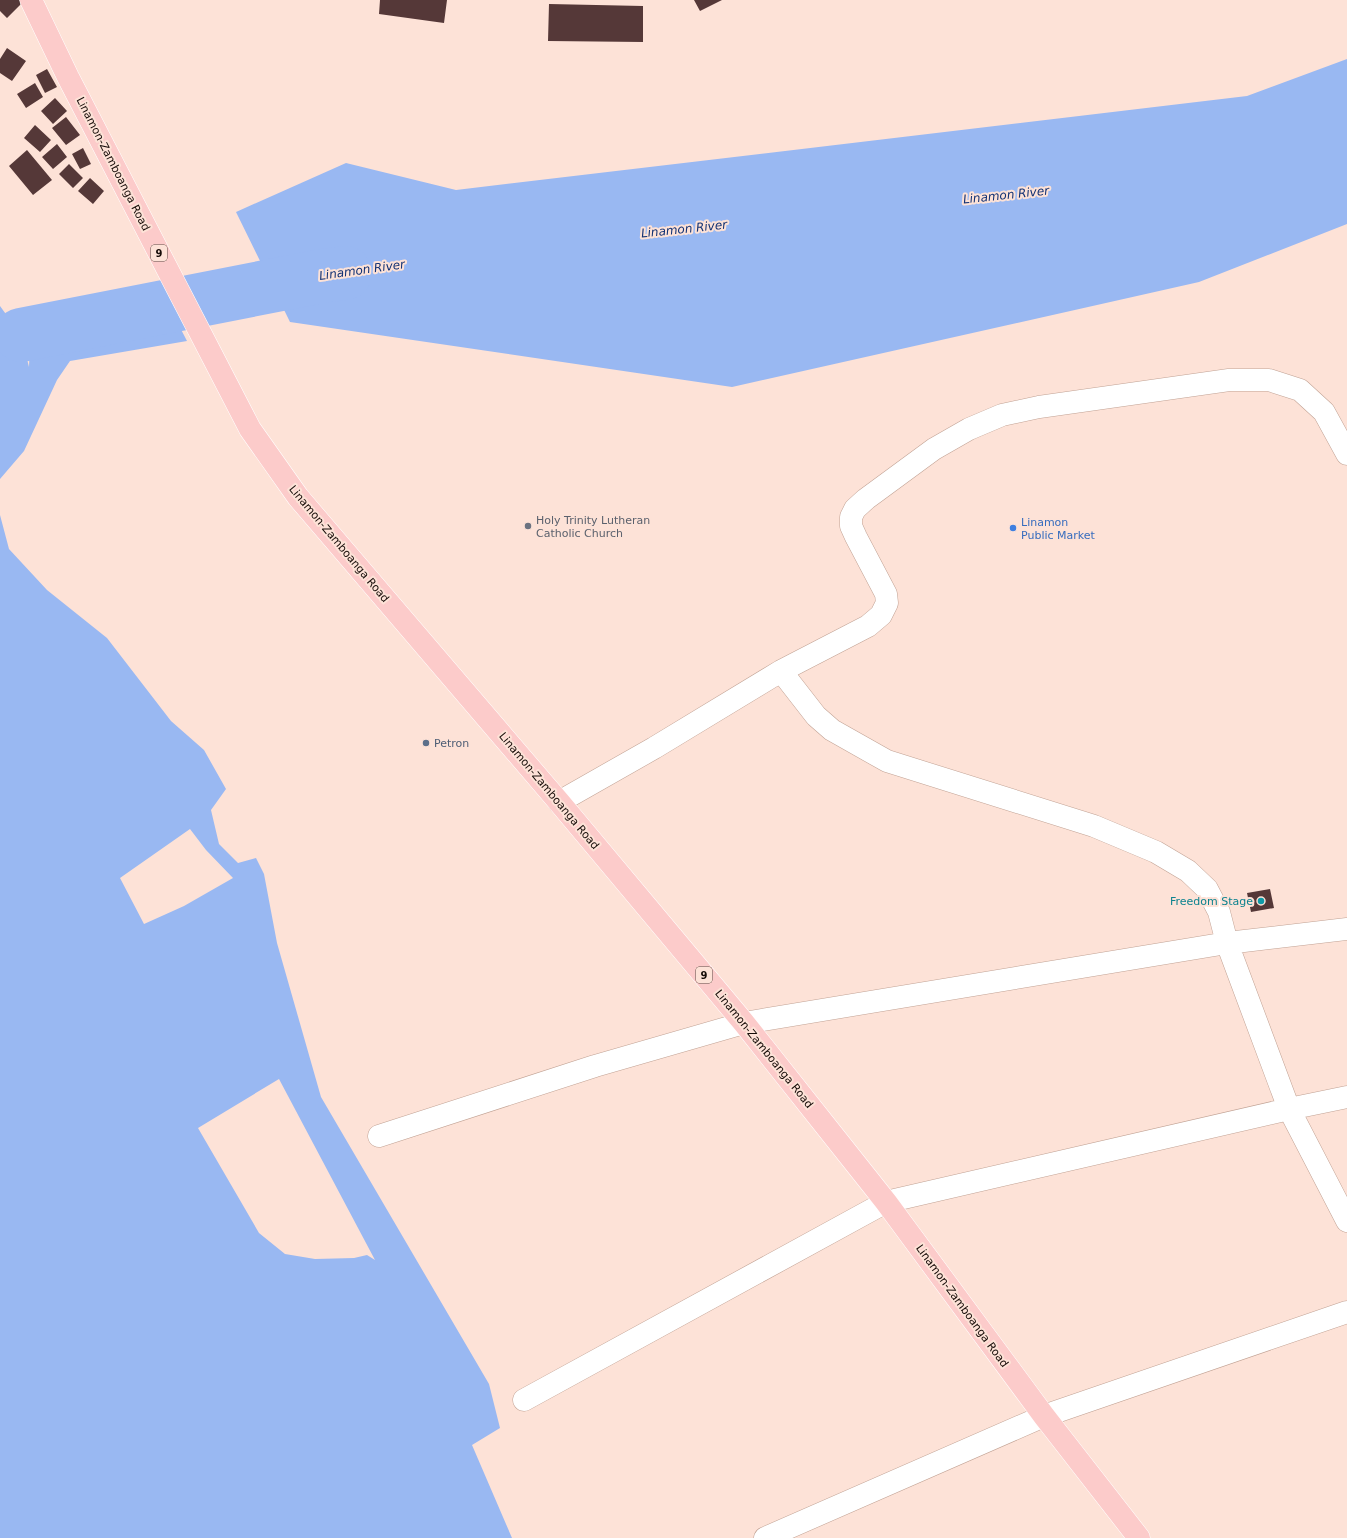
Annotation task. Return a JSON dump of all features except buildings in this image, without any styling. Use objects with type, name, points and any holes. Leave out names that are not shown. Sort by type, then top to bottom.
[{"type":"highway","name":"Linamon-Zamboanga Road","points":[[31,0],[68,77],[250,429],[298,497],[559,802],[744,1023],[886,1202],[1044,1416],[1139,1538]]},
{"type":"street","points":[[559,802],[654,748],[780,671],[868,626],[881,615],[887,604],[886,594],[856,537],[851,526],[851,517],[855,509],[866,498],[934,449],[969,429],[1002,415],[1039,407],[1229,380],[1269,380],[1300,390],[1324,412],[1347,454]]},
{"type":"street","points":[[780,671],[816,716],[832,730],[887,760],[1094,826],[1156,852],[1188,871],[1207,889],[1219,912],[1227,943],[1289,1109],[1347,1221]]},
{"type":"street","points":[[379,1136],[595,1066],[744,1023],[1227,943],[1347,929]]},
{"type":"street","points":[[524,1400],[886,1202],[1347,1097]]},
{"type":"street","points":[[765,1538],[1044,1416],[1347,1312]]},
{"type":"water","points":[[1347,59],[1347,224],[1199,282],[732,387],[290,322],[236,212],[346,163],[456,190],[1247,96]]},
{"type":"water","points":[[159,287],[187,341],[70,361],[57,380],[24,451],[0,479],[0,306],[21,335],[29,367],[31,318]]},
{"type":"water","points":[[0,515],[9,549],[47,590],[107,638],[171,721],[204,750],[226,789],[211,810],[219,844],[238,863],[256,858],[264,874],[277,943],[321,1097],[489,1384],[500,1428],[472,1445],[512,1538],[0,1538]],"holes":[[[190,829],[206,850],[233,878],[184,906],[144,924],[120,878]],[[279,1079],[375,1260],[367,1255],[354,1258],[315,1259],[285,1254],[259,1233],[198,1128]]]},
{"type":"waterway","name":"Linamon River","points":[[21,335],[322,276],[345,273]]},
{"type":"place","name":"Holy Trinity Lutheran Catholic Church","points":[[528,526]]},
{"type":"place","name":"Linamon Public Market","points":[[1013,528]]},
{"type":"place","name":"Petron","points":[[426,743]]},
{"type":"place","name":"Freedom Stage","points":[[1261,901]]}]
